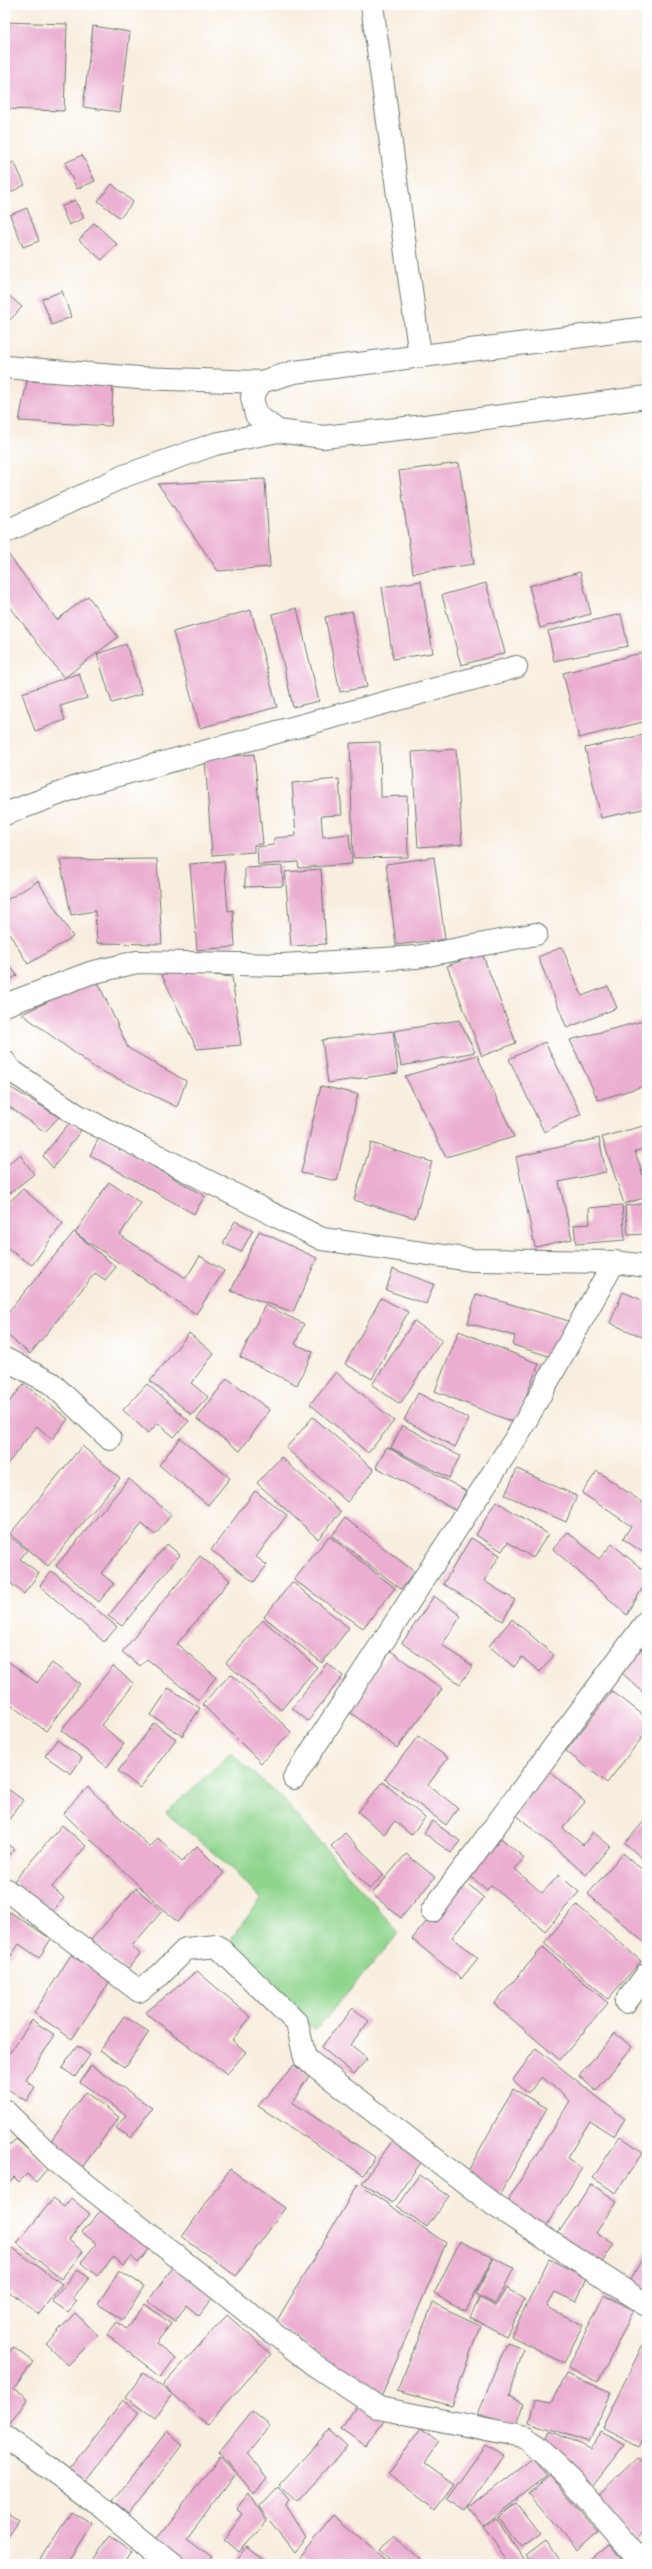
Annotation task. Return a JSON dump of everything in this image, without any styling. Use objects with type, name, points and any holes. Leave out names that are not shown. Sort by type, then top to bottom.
[{"type":"street","points":[[372,5],[420,356]]},
{"type":"street","points":[[5,367],[139,378],[261,382],[294,372],[647,328]]},
{"type":"street","points":[[261,382],[252,397],[256,415],[278,431]]},
{"type":"street","points":[[5,532],[124,476],[215,444],[278,431],[323,437],[433,425],[647,396]]},
{"type":"street","points":[[5,814],[82,785],[516,668]]},
{"type":"street","points":[[5,1005],[90,972],[137,962],[283,965],[417,957],[536,934]]},
{"type":"street","points":[[5,1062],[9,1069],[77,1115],[322,1239],[472,1260],[614,1262],[647,1266]]},
{"type":"street","points":[[294,1778],[519,1433],[614,1262]]},
{"type":"street","points":[[5,1359],[51,1383],[110,1439]]},
{"type":"street","points":[[432,1911],[647,1621]]},
{"type":"street","points":[[5,1888],[139,1991],[160,1976],[186,1949],[217,1946],[297,2023],[305,2058],[494,2205],[647,2306]]},
{"type":"street","points":[[626,2002],[647,1974]]},
{"type":"street","points":[[5,2112],[55,2160],[313,2364],[379,2408],[527,2437],[571,2479],[644,2564]]},
{"type":"street","points":[[5,2436],[95,2502],[171,2564]]},
{"type":"green space","points":[[231,1753],[281,1797],[399,1933],[315,2031],[228,1947],[233,1936],[261,1899],[235,1871],[166,1813]]},
{"type":"building","points":[[5,22],[67,24],[64,111],[5,109]]},
{"type":"building","points":[[93,26],[130,32],[120,112],[83,107]]},
{"type":"building","points":[[82,155],[95,181],[77,189],[65,163]]},
{"type":"building","points":[[14,162],[25,185],[7,194],[5,166]]},
{"type":"building","points":[[112,184],[133,202],[120,218],[98,201]]},
{"type":"building","points":[[75,200],[84,218],[69,225],[61,207]]},
{"type":"building","points":[[27,208],[39,241],[23,247],[10,215]]},
{"type":"building","points":[[94,223],[117,244],[102,260],[79,240]]},
{"type":"building","points":[[62,291],[71,317],[52,325],[42,299]]},
{"type":"building","points":[[5,292],[22,307],[9,321],[5,318]]},
{"type":"building","points":[[27,381],[113,384],[111,426],[19,421]]},
{"type":"building","points":[[459,463],[474,564],[413,573],[399,471]]},
{"type":"building","points":[[265,479],[270,567],[218,571],[158,484]]},
{"type":"building","points":[[5,550],[57,620],[88,596],[118,637],[64,678],[5,600]]},
{"type":"building","points":[[580,572],[591,614],[540,628],[529,586]]},
{"type":"building","points":[[421,581],[433,653],[393,659],[382,587]]},
{"type":"building","points":[[486,583],[505,653],[461,665],[442,595]]},
{"type":"building","points":[[297,608],[319,701],[293,707],[272,614]]},
{"type":"building","points":[[251,610],[277,707],[200,728],[173,632]]},
{"type":"building","points":[[352,611],[367,687],[340,692],[325,617]]},
{"type":"building","points":[[621,614],[628,646],[554,661],[548,631]]},
{"type":"building","points":[[126,644],[142,694],[112,703],[97,654]]},
{"type":"building","points":[[641,653],[647,677],[647,721],[579,738],[563,673]]},
{"type":"building","points":[[79,673],[87,698],[60,706],[65,720],[35,731],[22,693]]},
{"type":"building","points":[[647,734],[647,808],[601,818],[585,748]]},
{"type":"building","points":[[380,742],[381,797],[407,796],[408,857],[353,858],[350,743]]},
{"type":"building","points":[[456,749],[462,844],[418,847],[412,752]]},
{"type":"building","points":[[254,754],[263,844],[254,845],[254,852],[212,855],[205,759]]},
{"type":"building","points":[[339,779],[342,815],[321,816],[323,837],[349,834],[352,864],[299,868],[298,862],[258,865],[257,847],[274,845],[274,838],[296,836],[292,783]]},
{"type":"building","points":[[434,857],[445,939],[396,945],[386,864]]},
{"type":"building","points":[[157,859],[162,944],[97,943],[95,911],[71,915],[60,860]]},
{"type":"building","points":[[224,861],[228,911],[233,910],[235,947],[197,950],[190,864]]},
{"type":"building","points":[[282,866],[283,886],[245,887],[245,868]]},
{"type":"building","points":[[321,869],[326,944],[291,946],[285,872]]},
{"type":"building","points":[[38,881],[73,937],[28,964],[5,927],[5,901]]},
{"type":"building","points":[[562,947],[582,996],[608,986],[617,1008],[567,1028],[538,957]]},
{"type":"building","points":[[482,953],[516,1043],[482,1056],[447,966]]},
{"type":"building","points":[[5,960],[17,975],[5,984]]},
{"type":"building","points":[[159,969],[232,977],[241,1045],[197,1049]]},
{"type":"building","points":[[96,978],[128,1048],[186,1081],[177,1107],[95,1068],[22,1014]]},
{"type":"building","points":[[459,1020],[475,1052],[401,1066],[394,1031]]},
{"type":"building","points":[[647,1020],[647,1085],[598,1100],[570,1040]]},
{"type":"building","points":[[393,1031],[398,1073],[328,1083],[322,1040]]},
{"type":"building","points":[[545,1042],[581,1114],[544,1132],[509,1059]]},
{"type":"building","points":[[477,1055],[514,1137],[446,1157],[405,1076]]},
{"type":"building","points":[[8,1086],[59,1117],[45,1132],[5,1104],[5,1089]]},
{"type":"building","points":[[321,1086],[358,1094],[337,1181],[301,1173]]},
{"type":"building","points":[[69,1123],[81,1130],[53,1168],[43,1156]]},
{"type":"building","points":[[647,1125],[647,1148],[635,1151],[647,1188],[647,1197],[624,1204],[602,1137]]},
{"type":"building","points":[[100,1136],[205,1196],[194,1214],[90,1155]]},
{"type":"building","points":[[599,1138],[606,1172],[559,1182],[572,1239],[535,1247],[516,1157]]},
{"type":"building","points":[[371,1143],[432,1162],[415,1218],[354,1200]]},
{"type":"building","points":[[20,1155],[34,1174],[5,1197],[5,1159],[8,1164]]},
{"type":"building","points":[[109,1182],[141,1203],[120,1235],[186,1278],[200,1256],[224,1271],[196,1314],[75,1233]]},
{"type":"building","points":[[23,1189],[63,1223],[32,1265],[5,1247],[5,1206]]},
{"type":"building","points":[[647,1203],[647,1234],[628,1235],[625,1206]]},
{"type":"building","points":[[622,1205],[625,1240],[576,1244],[574,1225],[590,1224],[589,1208]]},
{"type":"building","points":[[235,1221],[253,1230],[241,1252],[223,1243]]},
{"type":"building","points":[[259,1231],[317,1258],[293,1312],[231,1291]]},
{"type":"building","points":[[74,1232],[116,1267],[105,1280],[95,1273],[30,1354],[5,1333],[5,1316]]},
{"type":"building","points":[[393,1269],[434,1284],[426,1304],[386,1290]]},
{"type":"building","points":[[623,1292],[647,1302],[647,1339],[610,1323]]},
{"type":"building","points":[[476,1294],[569,1321],[552,1357],[513,1345],[515,1336],[468,1323]]},
{"type":"building","points":[[381,1298],[408,1312],[372,1379],[345,1364]]},
{"type":"building","points":[[265,1305],[304,1324],[295,1344],[313,1352],[297,1385],[240,1357]]},
{"type":"building","points":[[414,1321],[442,1340],[400,1404],[372,1385]]},
{"type":"building","points":[[459,1331],[539,1364],[515,1423],[435,1391]]},
{"type":"building","points":[[189,1333],[214,1354],[191,1383],[208,1397],[192,1415],[150,1381]]},
{"type":"building","points":[[336,1372],[394,1421],[368,1453],[310,1404]]},
{"type":"building","points":[[227,1378],[270,1410],[240,1451],[197,1419]]},
{"type":"building","points":[[24,1384],[68,1419],[52,1439],[37,1426],[5,1467],[5,1407]]},
{"type":"building","points":[[147,1384],[189,1421],[174,1437],[158,1423],[148,1433],[123,1410]]},
{"type":"building","points":[[418,1393],[469,1419],[455,1447],[404,1420]]},
{"type":"building","points":[[313,1417],[374,1470],[347,1502],[286,1448]]},
{"type":"building","points":[[402,1425],[460,1456],[449,1478],[391,1448]]},
{"type":"building","points":[[180,1438],[230,1478],[208,1505],[159,1465]]},
{"type":"building","points":[[82,1446],[120,1478],[48,1566],[10,1534]]},
{"type":"building","points":[[387,1447],[466,1491],[456,1510],[376,1467]]},
{"type":"building","points":[[281,1457],[341,1512],[318,1539],[257,1483]]},
{"type":"building","points":[[517,1469],[577,1496],[566,1522],[505,1495]]},
{"type":"building","points":[[597,1471],[646,1505],[647,1503],[647,1555],[623,1539],[631,1526],[582,1493]]},
{"type":"building","points":[[129,1479],[171,1515],[155,1535],[142,1524],[101,1573],[114,1584],[99,1602],[56,1566]]},
{"type":"building","points":[[255,1491],[287,1515],[256,1557],[267,1565],[254,1582],[211,1550]]},
{"type":"building","points":[[496,1501],[548,1534],[533,1558],[508,1542],[502,1551],[476,1535]]},
{"type":"building","points":[[345,1518],[415,1572],[401,1589],[332,1536]]},
{"type":"building","points":[[568,1532],[599,1559],[612,1544],[647,1573],[647,1580],[627,1615],[553,1549]]},
{"type":"building","points":[[8,1535],[27,1550],[20,1559],[39,1573],[24,1594],[5,1579],[5,1538]]},
{"type":"building","points":[[329,1536],[395,1588],[363,1628],[294,1580]]},
{"type":"building","points":[[471,1538],[500,1555],[484,1581],[515,1600],[503,1621],[443,1584]]},
{"type":"building","points":[[167,1544],[180,1555],[122,1626],[108,1616]]},
{"type":"building","points":[[200,1556],[230,1580],[177,1644],[216,1677],[198,1700],[147,1659],[140,1666],[122,1652]]},
{"type":"building","points":[[52,1571],[117,1627],[104,1642],[40,1586]]},
{"type":"building","points":[[292,1582],[349,1628],[322,1663],[264,1617]]},
{"type":"building","points":[[434,1596],[461,1616],[442,1645],[473,1666],[460,1684],[402,1643]]},
{"type":"building","points":[[512,1619],[554,1655],[540,1672],[522,1657],[514,1667],[489,1646]]},
{"type":"building","points":[[263,1620],[317,1667],[281,1710],[226,1663]]},
{"type":"building","points":[[644,1646],[647,1649],[647,1696],[621,1672]]},
{"type":"building","points":[[391,1651],[442,1689],[397,1748],[347,1710]]},
{"type":"building","points":[[5,1659],[37,1683],[52,1663],[80,1684],[46,1731],[5,1701]]},
{"type":"building","points":[[327,1663],[343,1676],[308,1721],[292,1708]]},
{"type":"building","points":[[113,1666],[134,1684],[101,1725],[124,1744],[107,1767],[61,1730]]},
{"type":"building","points":[[231,1674],[291,1732],[261,1763],[202,1704]]},
{"type":"building","points":[[169,1688],[200,1708],[182,1736],[151,1715]]},
{"type":"building","points":[[612,1691],[647,1718],[647,1731],[607,1783],[566,1751]]},
{"type":"building","points":[[154,1723],[176,1739],[140,1788],[118,1771]]},
{"type":"building","points":[[418,1736],[448,1758],[428,1785],[458,1808],[446,1825],[385,1779]]},
{"type":"building","points":[[57,1740],[82,1758],[71,1774],[45,1756]]},
{"type":"building","points":[[549,1771],[585,1802],[563,1828],[583,1845],[593,1832],[610,1846],[586,1875],[513,1812]]},
{"type":"building","points":[[383,1782],[425,1818],[411,1835],[395,1821],[384,1834],[358,1812]]},
{"type":"building","points":[[88,1787],[150,1847],[158,1838],[182,1861],[197,1846],[224,1873],[177,1922],[63,1813]]},
{"type":"building","points":[[8,1789],[23,1800],[5,1825],[5,1793]]},
{"type":"building","points":[[647,1818],[647,1863],[625,1843]]},
{"type":"building","points":[[432,1821],[460,1841],[451,1853],[424,1833]]},
{"type":"building","points":[[62,1825],[86,1846],[52,1887],[64,1898],[51,1913],[14,1881]]},
{"type":"building","points":[[345,1833],[384,1875],[369,1889],[331,1846]]},
{"type":"building","points":[[496,1834],[524,1858],[515,1869],[542,1893],[559,1875],[579,1892],[545,1931],[491,1885],[487,1890],[464,1871]]},
{"type":"building","points":[[5,1843],[14,1849],[5,1862]]},
{"type":"building","points":[[623,1853],[647,1874],[647,1945],[588,1894]]},
{"type":"building","points":[[406,1854],[435,1877],[401,1918],[372,1894]]},
{"type":"building","points":[[462,1879],[484,1898],[452,1937],[478,1958],[461,1979],[412,1939]]},
{"type":"building","points":[[136,1888],[162,1911],[132,1946],[140,1954],[126,1971],[91,1940]]},
{"type":"building","points":[[577,1905],[641,1961],[608,1999],[544,1943]]},
{"type":"building","points":[[10,1912],[51,1939],[39,1958],[19,1944],[5,1965],[5,1919]]},
{"type":"building","points":[[543,1947],[608,2003],[560,2060],[494,2004]]},
{"type":"building","points":[[71,1955],[110,1981],[72,2039],[34,2013]]},
{"type":"building","points":[[197,1971],[251,2017],[232,2040],[246,2052],[227,2074],[145,2013]]},
{"type":"building","points":[[353,2008],[369,2021],[350,2045],[367,2059],[354,2074],[321,2047]]},
{"type":"building","points":[[124,2016],[149,2032],[125,2067],[100,2050]]},
{"type":"building","points":[[32,2020],[55,2035],[26,2080],[35,2087],[26,2101],[5,2087],[5,2060]]},
{"type":"building","points":[[615,2033],[632,2047],[596,2091],[579,2076]]},
{"type":"building","points":[[77,2046],[90,2055],[75,2077],[62,2068]]},
{"type":"building","points":[[536,2048],[625,2119],[614,2136],[590,2121],[567,2158],[582,2168],[545,2228],[506,2203],[570,2101],[542,2077],[528,2093],[513,2080]]},
{"type":"building","points":[[91,2065],[152,2108],[131,2138],[116,2128],[126,2115],[80,2082]]},
{"type":"building","points":[[294,2065],[309,2076],[292,2102],[375,2157],[363,2175],[258,2106]]},
{"type":"building","points":[[513,2089],[547,2108],[498,2198],[467,2173]]},
{"type":"building","points":[[85,2092],[119,2117],[81,2169],[48,2145]]},
{"type":"building","points":[[620,2136],[643,2152],[616,2193],[593,2178]]},
{"type":"building","points":[[16,2139],[48,2168],[36,2182],[27,2174],[19,2182],[14,2177],[5,2187],[5,2150]]},
{"type":"building","points":[[393,2140],[422,2161],[392,2203],[362,2183]]},
{"type":"building","points":[[230,2169],[285,2208],[236,2276],[182,2237]]},
{"type":"building","points":[[419,2175],[449,2196],[427,2227],[397,2206]]},
{"type":"building","points":[[358,2184],[446,2243],[380,2400],[276,2322]]},
{"type":"building","points":[[591,2184],[617,2201],[596,2232],[614,2244],[601,2264],[557,2235]]},
{"type":"building","points":[[71,2198],[90,2214],[69,2240],[83,2252],[61,2279],[17,2243],[53,2199],[64,2207]]},
{"type":"building","points":[[104,2207],[151,2247],[138,2263],[131,2256],[123,2265],[114,2257],[97,2276],[81,2262],[96,2244],[82,2232]]},
{"type":"building","points":[[460,2241],[493,2257],[466,2311],[434,2294]]},
{"type":"building","points":[[13,2248],[62,2284],[39,2314],[5,2289],[5,2260]]},
{"type":"building","points":[[647,2251],[647,2294],[628,2283]]},
{"type":"building","points":[[494,2258],[514,2268],[495,2304],[476,2294]]},
{"type":"building","points":[[549,2259],[587,2278],[576,2302],[555,2292],[547,2307],[583,2325],[564,2363],[511,2336]]},
{"type":"building","points":[[174,2266],[214,2296],[199,2316],[186,2305],[175,2321],[148,2301]]},
{"type":"building","points":[[78,2269],[89,2278],[73,2298],[77,2301],[68,2312],[52,2301]]},
{"type":"building","points":[[119,2270],[144,2286],[123,2320],[98,2304]]},
{"type":"building","points":[[506,2288],[525,2299],[506,2336],[470,2317],[480,2298],[496,2306]]},
{"type":"building","points":[[604,2295],[634,2310],[598,2382],[568,2368]]},
{"type":"building","points":[[433,2303],[480,2325],[452,2406],[397,2391]]},
{"type":"building","points":[[145,2304],[171,2324],[156,2343],[175,2358],[161,2377],[107,2335],[117,2322],[126,2329]]},
{"type":"building","points":[[75,2313],[98,2335],[68,2365],[46,2344]]},
{"type":"building","points":[[227,2315],[271,2354],[207,2425],[163,2385]]},
{"type":"building","points":[[647,2336],[647,2431],[639,2447],[602,2428]]},
{"type":"building","points":[[507,2343],[523,2349],[510,2396],[523,2404],[516,2425],[477,2414]]},
{"type":"building","points":[[13,2347],[33,2362],[14,2388],[28,2398],[7,2428],[5,2358]]},
{"type":"building","points":[[143,2373],[172,2394],[155,2418],[126,2397]]},
{"type":"building","points":[[566,2374],[611,2392],[589,2442],[529,2422],[535,2400],[551,2403]]},
{"type":"building","points":[[123,2400],[139,2412],[85,2481],[69,2469]]},
{"type":"building","points":[[358,2404],[384,2421],[366,2446],[341,2429]]},
{"type":"building","points":[[252,2411],[270,2426],[248,2453],[267,2479],[254,2494],[219,2452]]},
{"type":"building","points":[[421,2428],[439,2442],[424,2463],[454,2485],[436,2509],[388,2473]]},
{"type":"building","points":[[329,2430],[347,2447],[297,2502],[279,2485]]},
{"type":"building","points":[[167,2431],[182,2445],[129,2514],[113,2501]]},
{"type":"building","points":[[549,2431],[592,2449],[600,2432],[625,2445],[592,2487],[545,2439]]},
{"type":"building","points":[[486,2444],[504,2456],[466,2511],[447,2499]]},
{"type":"building","points":[[220,2456],[235,2474],[187,2538],[212,2557],[207,2564],[182,2564],[154,2543]]},
{"type":"building","points":[[638,2457],[647,2463],[647,2527],[636,2539],[597,2496]]},
{"type":"building","points":[[533,2458],[547,2476],[483,2526],[469,2508]]},
{"type":"building","points":[[550,2475],[599,2532],[578,2551],[529,2494]]},
{"type":"building","points":[[278,2487],[289,2500],[286,2506],[306,2538],[294,2552],[259,2507]]},
{"type":"building","points":[[249,2493],[266,2520],[239,2552],[224,2539],[242,2514],[237,2508]]},
{"type":"building","points":[[516,2503],[540,2534],[521,2548],[498,2517]]},
{"type":"building","points":[[71,2511],[93,2525],[68,2564],[37,2564]]},
{"type":"building","points":[[5,2512],[18,2521],[5,2540]]},
{"type":"building","points":[[333,2515],[389,2562],[387,2564],[306,2564],[298,2558]]},
{"type":"building","points":[[496,2518],[527,2564],[509,2564],[483,2527]]},
{"type":"building","points":[[394,2535],[421,2560],[418,2564],[396,2564],[380,2550]]},
{"type":"building","points":[[110,2536],[133,2551],[125,2564],[92,2564]]},
{"type":"building","points":[[546,2541],[563,2564],[532,2564],[526,2556]]},
{"type":"building","points":[[610,2544],[627,2564],[586,2564]]},
{"type":"building","points":[[247,2547],[267,2562],[266,2564],[234,2564]]}]
